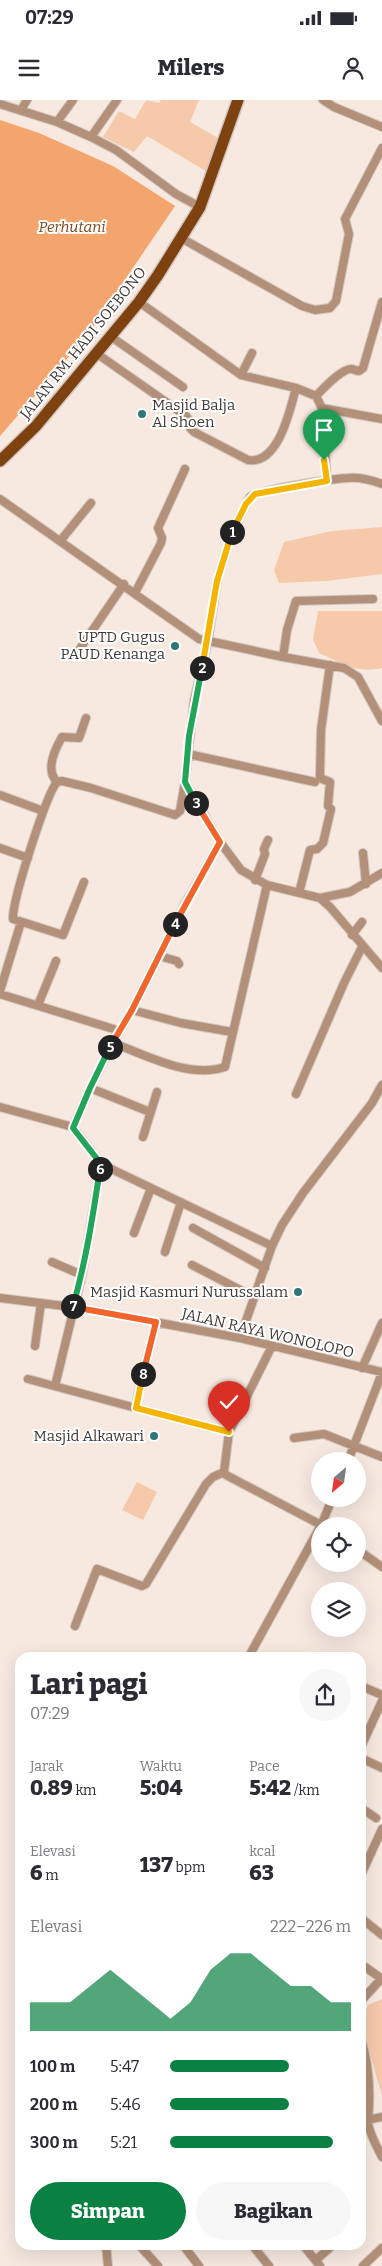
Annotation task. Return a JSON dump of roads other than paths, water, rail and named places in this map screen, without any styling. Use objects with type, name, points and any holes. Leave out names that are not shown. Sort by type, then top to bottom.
[{"type":"main road","name":"JALAN RM. HADI SOEBONO","points":[[0,461],[36,426],[139,302],[200,208],[238,100]]},
{"type":"street","points":[[20,110],[27,100]]},
{"type":"street","points":[[57,122],[72,100]]},
{"type":"street","points":[[91,137],[117,100]]},
{"type":"street","points":[[323,100],[334,107],[382,127]]},
{"type":"street","points":[[0,104],[57,122],[91,137],[116,150],[176,194],[200,208]]},
{"type":"street","points":[[180,238],[302,306],[315,310],[330,308],[336,301],[349,234],[345,219],[382,148]]},
{"type":"street","points":[[139,302],[241,374],[296,388],[316,396],[322,408],[327,481]]},
{"type":"street","points":[[316,396],[327,384],[347,370],[359,371],[363,368],[382,305]]},
{"type":"street","points":[[110,336],[183,386]]},
{"type":"street","points":[[96,352],[186,416],[190,421],[190,428],[194,432],[248,460],[261,457],[280,438],[286,425],[296,388]]},
{"type":"street","points":[[241,374],[252,354]]},
{"type":"street","points":[[322,408],[382,419]]},
{"type":"street","points":[[135,593],[161,543],[158,528],[185,469]]},
{"type":"street","points":[[57,782],[62,781],[92,788],[175,815],[180,811],[194,701],[208,641],[217,581],[238,518],[250,497],[255,494],[348,478],[364,479],[382,484]]},
{"type":"street","points":[[0,499],[124,584],[188,631],[208,641],[344,668],[358,677],[382,721]]},
{"type":"street","points":[[61,540],[90,503]]},
{"type":"street","points":[[76,656],[124,584]]},
{"type":"street","points":[[283,657],[289,623],[296,601],[373,599]]},
{"type":"street","points":[[299,893],[310,850],[318,849],[323,843],[331,809],[328,807],[330,782],[322,779],[320,776],[321,730],[330,665]]},
{"type":"street","points":[[57,782],[51,768],[56,747],[62,737],[79,738],[86,718]]},
{"type":"street","points":[[188,754],[314,782]]},
{"type":"street","points":[[57,782],[43,811],[28,858],[12,916],[14,920],[60,935],[65,933],[84,882]]},
{"type":"street","points":[[185,782],[220,842],[241,870],[255,880],[267,885],[320,898],[350,892],[382,873]]},
{"type":"street","points":[[0,795],[43,811]]},
{"type":"street","points":[[255,880],[268,840]]},
{"type":"street","points":[[73,1128],[112,1043],[132,1010],[185,904],[220,842]]},
{"type":"street","points":[[0,848],[28,858]]},
{"type":"street","points":[[363,853],[366,884]]},
{"type":"street","points":[[112,1043],[186,1068],[221,1068],[226,1066],[232,1032],[267,885]]},
{"type":"street","points":[[320,898],[335,912],[362,947],[382,968]]},
{"type":"street","points":[[21,922],[0,993],[120,1031]]},
{"type":"street","points":[[352,935],[362,922]]},
{"type":"street","points":[[296,1094],[344,983],[362,947]]},
{"type":"street","points":[[159,956],[177,961],[179,964]]},
{"type":"street","points":[[38,1004],[56,961]]},
{"type":"street","points":[[132,1010],[181,1023],[232,1032]]},
{"type":"street","points":[[240,1338],[272,1246],[282,1224],[303,1193],[372,1103],[382,1084]]},
{"type":"street","points":[[90,1088],[150,1112]]},
{"type":"street","points":[[143,1137],[157,1092]]},
{"type":"street","points":[[372,1103],[382,1104]]},
{"type":"street","points":[[0,1106],[73,1128],[101,1164],[272,1246]]},
{"type":"street","points":[[55,1386],[82,1275],[101,1164]]},
{"type":"street","points":[[134,1232],[151,1188]]},
{"type":"street","points":[[164,1252],[181,1202]]},
{"type":"street","points":[[193,1228],[265,1268]]},
{"type":"street","points":[[52,1262],[82,1275]]},
{"type":"street","points":[[192,1265],[254,1297]]},
{"type":"street","name":"JALAN RAYA WONOLOPO","points":[[0,1298],[73,1307],[240,1338],[382,1373]]},
{"type":"street","points":[[35,1346],[41,1303]]},
{"type":"street","points":[[136,1408],[156,1322]]},
{"type":"street","points":[[362,1368],[382,1323]]},
{"type":"street","points":[[224,1472],[229,1432],[272,1346]]},
{"type":"street","points":[[351,1452],[382,1373]]},
{"type":"street","points":[[28,1379],[229,1432]]},
{"type":"street","points":[[294,1438],[324,1434],[382,1457]]},
{"type":"street","points":[[224,1472],[226,1475],[311,1521]]},
{"type":"street","points":[[75,1626],[97,1569],[142,1586],[146,1584],[206,1484],[213,1477],[224,1472]]},
{"type":"street","points":[[251,1652],[311,1544]]},
{"type":"street","points":[[366,1555],[382,1566]]},
{"type":"street","points":[[366,1688],[382,1695]]},
{"type":"street","points":[[366,1736],[382,1701]]},
{"type":"street","points":[[366,1760],[382,1768]]},
{"type":"street","points":[[366,1811],[376,1818]]},
{"type":"street","points":[[366,1864],[382,1829]]},
{"type":"street","points":[[366,1922],[382,1934]]},
{"type":"street","points":[[366,1967],[382,1978],[366,1996]]},
{"type":"street","points":[[366,2059],[370,2104],[366,2115]]},
{"type":"street","points":[[366,2120],[382,2116]]},
{"type":"street","points":[[366,2125],[382,2157]]},
{"type":"street","points":[[363,2266],[382,2248]]},
{"type":"street","points":[[106,2250],[108,2266]]},
{"type":"street","points":[[144,2250],[158,2266]]},
{"type":"street","points":[[186,2250],[199,2266]]},
{"type":"street","points":[[256,2250],[269,2266]]},
{"type":"street","points":[[307,2250],[318,2263],[329,2250]]},
{"type":"place","name":"Masjid Balja Al Shoen","points":[[142,414]]},
{"type":"place","name":"UPTD Gugus PAUD Kenanga","points":[[175,646]]},
{"type":"place","name":"Masjid Kasmuri Nurussalam","points":[[298,1292]]},
{"type":"place","name":"Masjid Alkawari","points":[[154,1436]]},
{"type":"park label","name":"Perhutani","points":[[72,227]]}]
